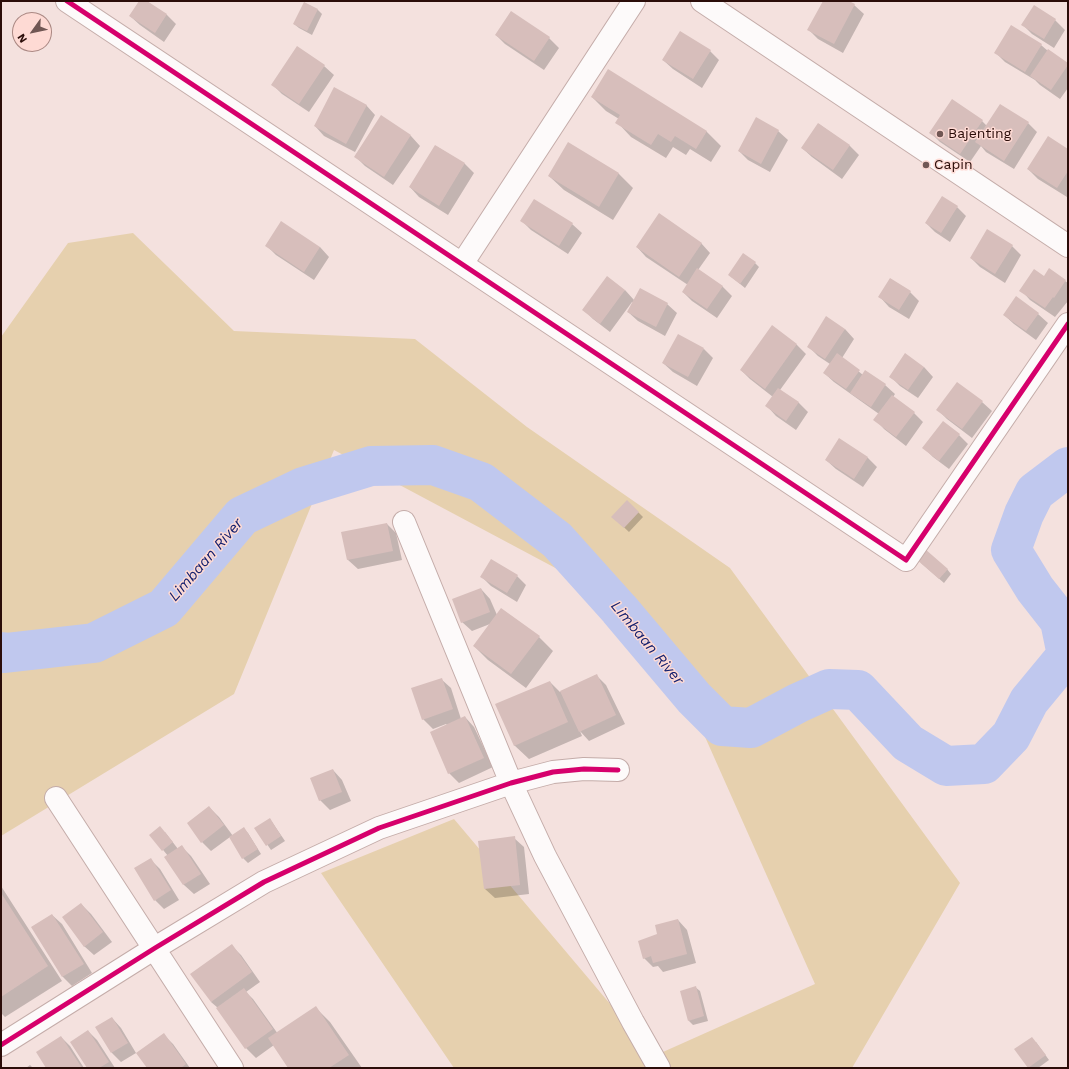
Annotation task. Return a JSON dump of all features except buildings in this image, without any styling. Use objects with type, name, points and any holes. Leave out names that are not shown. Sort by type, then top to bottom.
[{"type":"street","points":[[67,1],[906,560],[1068,324]]},
{"type":"street","points":[[462,264],[634,1]]},
{"type":"street","points":[[702,1],[1068,246]]},
{"type":"street","points":[[404,522],[511,782],[545,856],[659,1068]]},
{"type":"street","points":[[1,1045],[155,948],[264,882],[379,828],[511,782],[553,772],[618,770]]},
{"type":"street","points":[[56,798],[232,1068]]},
{"type":"shaded area","points":[[133,233],[234,331],[415,339],[527,427],[730,568],[960,883],[852,1068],[454,1068],[321,873],[454,819],[654,1056],[815,984],[653,620],[334,450],[234,694],[1,836],[1,337],[68,243]]},
{"type":"waterway","name":"Limbaan River","points":[[1,652],[5,653],[94,643],[164,608],[242,516],[303,487],[371,466],[433,465],[481,482],[557,540],[619,609],[694,698],[722,726],[751,728],[798,703],[829,689],[858,690],[908,743],[946,766],[984,764],[1011,736],[1029,701],[1067,655],[1060,621],[1035,589],[1011,550],[1024,514],[1035,492],[1068,467]]},
{"type":"cycle path","points":[[67,1],[906,560],[1068,324]]},
{"type":"cycle path","points":[[1,1045],[155,948],[264,882],[379,828],[511,783],[553,772],[584,769],[618,770]]},
{"type":"place","name":"Bajenting","points":[[940,134]]},
{"type":"place","name":"Capin","points":[[926,165]]}]
